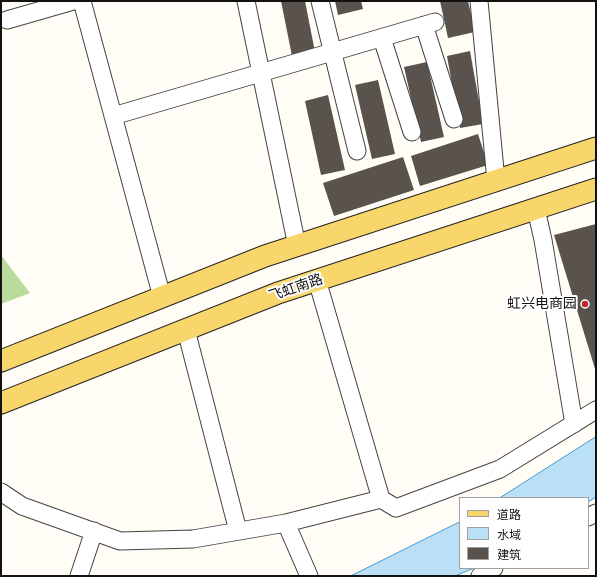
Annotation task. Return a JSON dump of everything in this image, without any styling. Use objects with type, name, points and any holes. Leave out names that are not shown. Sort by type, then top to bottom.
[{"type":"main road","points":[[1,361],[265,256],[596,148]]},
{"type":"main road","name":"飞虹南路","points":[[1,403],[278,293],[596,189]]},
{"type":"street","points":[[7,20],[73,1]]},
{"type":"street","points":[[82,1],[162,297]]},
{"type":"street","points":[[246,1],[297,246]]},
{"type":"street","points":[[320,1],[357,151]]},
{"type":"street","points":[[479,1],[496,181]]},
{"type":"street","points":[[113,116],[430,24],[454,118]]},
{"type":"street","points":[[382,38],[412,132]]},
{"type":"street","points":[[536,209],[543,240],[574,424]]},
{"type":"street","points":[[317,280],[380,499]]},
{"type":"street","points":[[186,330],[238,531]]},
{"type":"street","points":[[1,492],[22,506],[120,541],[193,539],[286,522],[380,499],[396,508],[500,469],[596,410]]},
{"type":"street","points":[[286,522],[309,576]]},
{"type":"street","points":[[79,576],[94,531]]},
{"type":"street","points":[[480,576],[492,569]]},
{"type":"green space","points":[[1,255],[30,293],[1,304]]},
{"type":"water","points":[[596,437],[596,497],[589,501],[589,497],[502,497]]},
{"type":"water","points":[[459,522],[459,569],[472,569],[455,576],[351,576]]},
{"type":"building","points":[[281,1],[305,1],[315,52],[292,56]]},
{"type":"building","points":[[335,1],[361,1],[363,9],[338,15]]},
{"type":"building","points":[[440,1],[468,1],[475,32],[448,38]]},
{"type":"building","points":[[470,51],[483,124],[460,128],[447,56]]},
{"type":"building","points":[[427,62],[444,137],[421,142],[404,67]]},
{"type":"building","points":[[378,80],[395,154],[372,159],[355,85]]},
{"type":"building","points":[[328,95],[345,170],[321,175],[305,101]]},
{"type":"building","points":[[478,134],[488,165],[420,186],[411,156]]},
{"type":"building","points":[[403,157],[414,190],[334,216],[323,183]]},
{"type":"building","name":"虹兴电商园","points":[[596,224],[596,372],[554,235]]},
{"type":"place","name":"虹兴电商园","points":[[585,304]]}]
